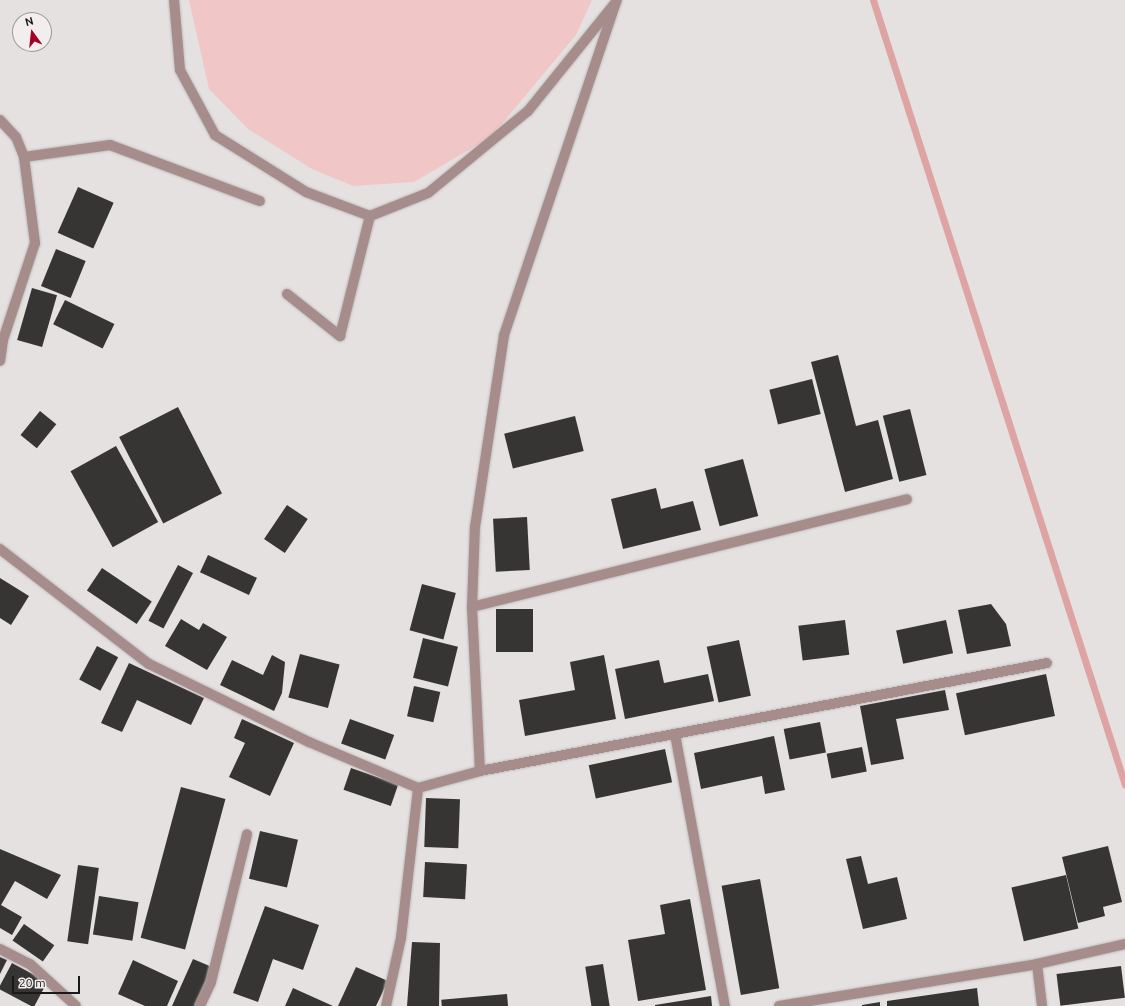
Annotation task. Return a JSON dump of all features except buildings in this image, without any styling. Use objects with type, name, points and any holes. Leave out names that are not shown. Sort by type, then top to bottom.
[{"type":"street","points":[[174,0],[180,70],[215,135],[306,192],[370,216],[428,192],[528,111],[617,0]]},
{"type":"street","points":[[480,771],[472,607],[475,527],[504,335],[617,0]]},
{"type":"street","points":[[0,120],[16,137],[24,157],[35,243],[3,340],[0,361]]},
{"type":"street","points":[[24,157],[110,145],[260,201]]},
{"type":"street","points":[[287,294],[340,336],[370,216]]},
{"type":"street","points":[[472,607],[907,500]]},
{"type":"street","points":[[0,549],[149,664],[309,742],[418,788],[480,771],[1047,663]]},
{"type":"street","points":[[675,734],[725,1006]]},
{"type":"street","points":[[386,1006],[401,938],[418,788]]},
{"type":"street","points":[[200,1006],[210,982],[247,834]]},
{"type":"street","points":[[779,1006],[1037,964],[1125,944]]},
{"type":"street","points":[[0,949],[30,964],[76,1006]]},
{"type":"street","points":[[1037,964],[1042,1006]]},
{"type":"shaded area","points":[[189,0],[592,0],[576,35],[491,137],[414,182],[353,186],[312,169],[248,129],[209,89]]},
{"type":"waterway","points":[[873,0],[1125,785]]}]
